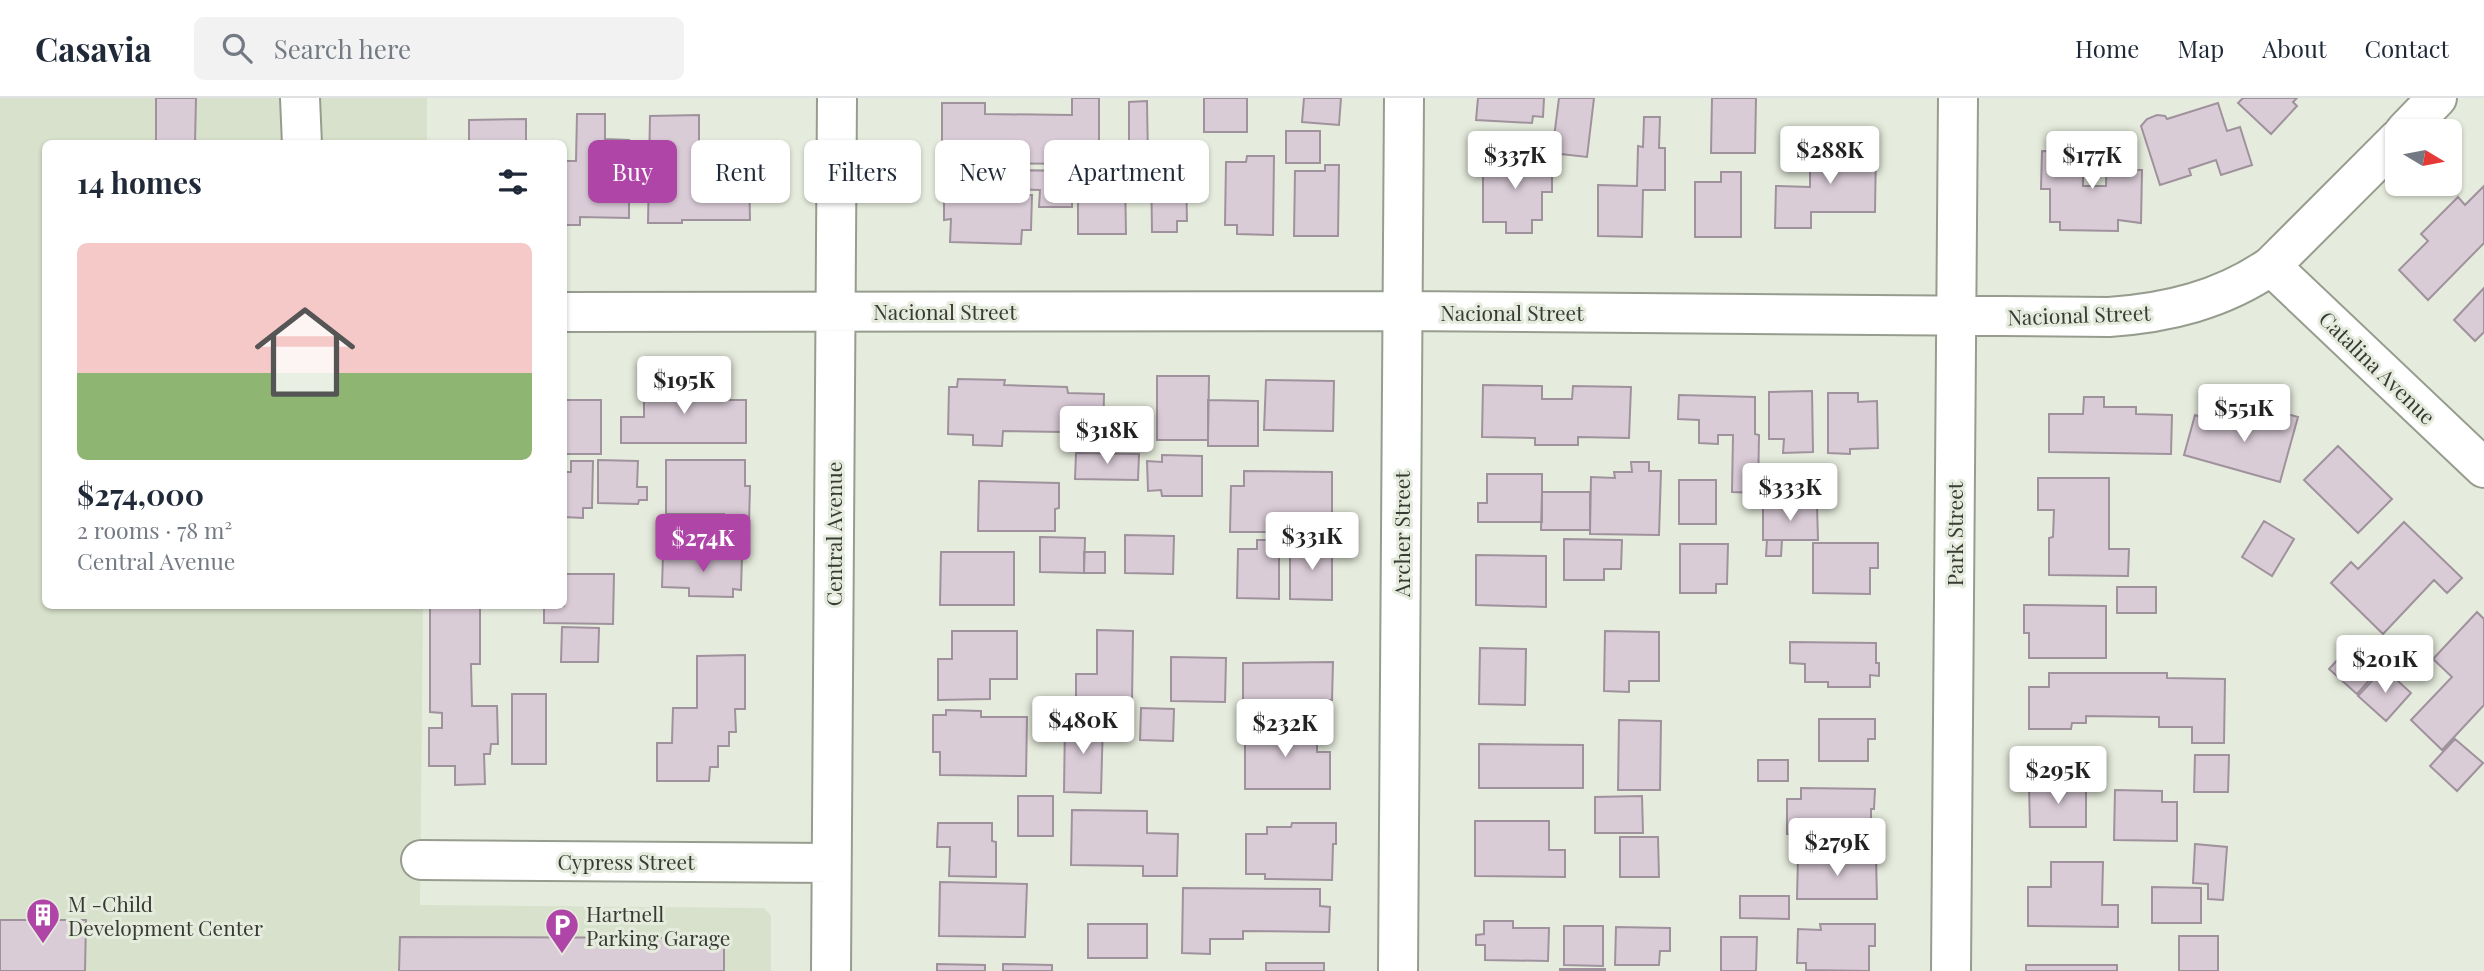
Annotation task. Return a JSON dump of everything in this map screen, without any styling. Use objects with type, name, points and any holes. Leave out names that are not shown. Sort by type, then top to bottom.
[{"type":"street","points":[[300,98],[302,140]]},
{"type":"street","name":"Central Avenue","points":[[831,971],[837,98]]},
{"type":"street","name":"Archer Street","points":[[1398,971],[1405,98]]},
{"type":"street","name":"Park Street","points":[[1951,971],[1958,98]]},
{"type":"street","points":[[2416,119],[2437,98]]},
{"type":"street","name":"Nacional Street","points":[[567,312],[835,310],[2109,317],[2145,315],[2206,300],[2249,282],[2291,249],[2385,152]]},
{"type":"street","name":"Catalina Avenue","points":[[2271,266],[2484,468]]},
{"type":"street","name":"Cypress Street","points":[[421,860],[831,863]]},
{"type":"shaded area","points":[[0,98],[427,98],[427,140],[42,140],[42,609],[423,609],[420,905],[764,908],[771,916],[771,971],[0,971]]},
{"type":"building","points":[[156,98],[196,98],[195,140],[156,140]]},
{"type":"building","points":[[1072,98],[1099,98],[1099,140],[1044,140],[1044,164],[1030,164],[1030,140],[942,140],[942,103],[985,103],[985,114],[1072,115]]},
{"type":"building","points":[[1204,98],[1247,98],[1247,132],[1204,132]]},
{"type":"building","points":[[1304,98],[1341,98],[1339,125],[1302,122]]},
{"type":"building","points":[[1478,98],[1544,98],[1543,117],[1533,116],[1532,123],[1476,120]]},
{"type":"building","points":[[1559,98],[1594,98],[1587,157],[1552,153]]},
{"type":"building","points":[[1712,98],[1756,98],[1755,153],[1711,153]]},
{"type":"building","points":[[2243,98],[2297,98],[2293,102],[2297,106],[2271,134],[2238,103]]},
{"type":"building","points":[[1147,101],[1148,140],[1129,140],[1129,102]]},
{"type":"building","points":[[2218,103],[2227,131],[2240,127],[2252,165],[2221,175],[2216,160],[2189,169],[2191,175],[2160,185],[2141,126],[2147,119],[2157,115],[2167,119]]},
{"type":"building","points":[[577,114],[605,114],[605,139],[629,140],[588,140],[588,203],[629,203],[629,218],[580,217],[580,225],[567,225],[567,161],[576,161]]},
{"type":"building","points":[[699,115],[699,140],[691,140],[691,203],[750,203],[750,220],[648,223],[648,203],[677,203],[677,140],[650,140],[650,116]]},
{"type":"building","points":[[1644,117],[1660,117],[1659,148],[1665,148],[1665,190],[1643,190],[1642,237],[1598,236],[1598,185],[1637,186],[1638,146],[1643,147]]},
{"type":"building","points":[[526,119],[526,140],[469,140],[469,120]]},
{"type":"building","points":[[1286,131],[1320,131],[1320,163],[1286,163]]},
{"type":"building","points":[[1810,145],[1876,146],[1875,212],[1811,212],[1811,228],[1775,228],[1776,186],[1810,187]]},
{"type":"building","points":[[2107,147],[2134,147],[2134,170],[2142,170],[2141,223],[2118,220],[2118,231],[2060,230],[2060,222],[2050,222],[2050,189],[2041,189],[2042,151],[2083,152],[2083,186],[2106,186]]},
{"type":"building","points":[[1501,154],[1542,154],[1542,167],[1552,167],[1552,192],[1542,192],[1542,220],[1532,220],[1532,233],[1506,233],[1506,222],[1483,222],[1483,160],[1501,160]]},
{"type":"building","points":[[1247,156],[1274,156],[1273,235],[1237,234],[1237,225],[1225,225],[1226,162],[1246,162]]},
{"type":"building","points":[[1325,165],[1339,165],[1338,236],[1294,236],[1295,171],[1325,171]]},
{"type":"building","points":[[1030,170],[1044,171],[1044,203],[1072,203],[1072,207],[1039,207],[1040,190],[1030,190]]},
{"type":"building","points":[[1721,172],[1741,172],[1741,237],[1695,237],[1695,182],[1721,182]]},
{"type":"building","points":[[2484,186],[2484,243],[2428,300],[2399,270],[2428,241],[2421,234],[2458,197],[2465,205]]},
{"type":"building","points":[[1032,195],[1031,230],[1022,230],[1021,244],[950,242],[951,219],[944,220],[944,203],[1030,203]]},
{"type":"building","points":[[1078,203],[1125,203],[1126,234],[1078,234]]},
{"type":"building","points":[[1152,203],[1187,203],[1187,221],[1177,221],[1177,232],[1152,232]]},
{"type":"building","points":[[2484,288],[2484,332],[2475,341],[2454,320]]},
{"type":"building","points":[[644,373],[687,376],[687,386],[694,385],[694,400],[746,400],[746,443],[621,443],[621,417],[644,417]]},
{"type":"building","points":[[1157,376],[1209,376],[1208,440],[1157,440]]},
{"type":"building","points":[[958,379],[1005,380],[1004,385],[1067,387],[1068,393],[1104,394],[1103,444],[1062,443],[1063,432],[1003,431],[1002,446],[973,445],[973,435],[948,434],[949,387],[957,387]]},
{"type":"building","points":[[1266,380],[1334,381],[1333,431],[1264,430]]},
{"type":"building","points":[[1483,385],[1542,386],[1542,399],[1572,399],[1573,386],[1631,387],[1629,438],[1578,437],[1578,445],[1535,445],[1535,438],[1482,437]]},
{"type":"building","points":[[1812,391],[1813,452],[1783,453],[1784,439],[1769,439],[1769,392]]},
{"type":"building","points":[[1828,393],[1858,393],[1858,402],[1877,401],[1878,448],[1850,449],[1850,454],[1828,453]]},
{"type":"building","points":[[1679,395],[1755,397],[1755,434],[1759,435],[1758,493],[1732,492],[1733,435],[1718,435],[1718,444],[1699,443],[1699,420],[1678,419]]},
{"type":"building","points":[[2084,397],[2104,397],[2104,407],[2136,407],[2136,414],[2172,415],[2171,454],[2049,452],[2049,414],[2083,414]]},
{"type":"building","points":[[567,400],[601,400],[601,454],[567,454]]},
{"type":"building","points":[[1208,400],[1258,401],[1258,446],[1208,446]]},
{"type":"building","points":[[2272,410],[2298,417],[2280,482],[2184,455],[2195,415],[2233,426],[2237,415],[2268,424]]},
{"type":"building","points":[[2338,446],[2392,499],[2358,533],[2304,480]]},
{"type":"building","points":[[1076,453],[1139,454],[1138,480],[1075,479]]},
{"type":"building","points":[[1162,455],[1202,456],[1202,496],[1162,496],[1161,490],[1148,491],[1147,461],[1162,462]]},
{"type":"building","points":[[598,460],[638,461],[637,487],[647,487],[647,500],[639,500],[638,504],[598,503]]},
{"type":"building","points":[[666,460],[745,460],[745,486],[750,486],[749,523],[724,523],[724,514],[666,514]]},
{"type":"building","points":[[571,461],[593,461],[592,508],[583,508],[583,518],[567,517],[567,472],[571,472]]},
{"type":"building","points":[[1631,462],[1649,462],[1649,471],[1661,471],[1659,535],[1590,534],[1591,477],[1615,478],[1614,472],[1632,472]]},
{"type":"building","points":[[1244,471],[1332,472],[1332,513],[1323,513],[1323,532],[1230,532],[1231,486],[1244,486]]},
{"type":"building","points":[[1487,474],[1542,474],[1542,522],[1478,522],[1478,503],[1487,503]]},
{"type":"building","points":[[2038,478],[2109,478],[2109,549],[2129,549],[2128,576],[2049,575],[2049,538],[2053,537],[2054,510],[2038,510]]},
{"type":"building","points":[[1679,480],[1716,480],[1716,524],[1679,524]]},
{"type":"building","points":[[979,481],[1059,483],[1055,531],[978,531]]},
{"type":"building","points":[[1542,492],[1590,492],[1590,530],[1541,530]]},
{"type":"building","points":[[1763,505],[1817,505],[1818,540],[1763,540]]},
{"type":"building","points":[[2264,521],[2294,539],[2272,576],[2242,557]]},
{"type":"building","points":[[2404,522],[2462,578],[2447,593],[2434,580],[2383,634],[2331,583],[2351,562],[2358,569]]},
{"type":"building","points":[[1125,535],[1174,536],[1173,574],[1125,573]]},
{"type":"building","points":[[1040,537],[1085,538],[1084,573],[1040,572]]},
{"type":"building","points":[[1564,539],[1622,540],[1621,569],[1604,569],[1604,580],[1564,580]]},
{"type":"building","points":[[1257,540],[1279,540],[1279,599],[1237,598],[1238,549],[1257,549]]},
{"type":"building","points":[[1767,540],[1782,540],[1781,556],[1766,556]]},
{"type":"building","points":[[1310,541],[1332,542],[1332,600],[1290,599],[1290,550],[1310,550]]},
{"type":"building","points":[[1813,543],[1878,543],[1878,568],[1870,568],[1870,594],[1813,593]]},
{"type":"building","points":[[1680,544],[1728,544],[1727,584],[1716,584],[1716,593],[1680,593]]},
{"type":"building","points":[[941,552],[1014,552],[1014,605],[940,605]]},
{"type":"building","points":[[1084,552],[1105,552],[1105,573],[1084,573]]},
{"type":"building","points":[[663,554],[742,556],[741,590],[733,589],[733,597],[689,596],[689,588],[662,587]]},
{"type":"building","points":[[1476,555],[1546,556],[1546,607],[1476,605]]},
{"type":"building","points":[[567,574],[614,574],[613,624],[544,623],[544,609],[567,609]]},
{"type":"building","points":[[2117,587],[2156,587],[2156,613],[2117,613]]},
{"type":"building","points":[[2024,605],[2106,606],[2106,658],[2029,658],[2029,633],[2024,633]]},
{"type":"building","points":[[430,609],[480,609],[480,664],[471,664],[472,706],[497,706],[498,744],[491,744],[490,754],[484,754],[485,784],[455,785],[455,766],[429,766],[429,728],[442,728],[442,713],[430,712]]},
{"type":"building","points":[[2477,612],[2484,619],[2484,705],[2442,750],[2411,720],[2452,677],[2433,659]]},
{"type":"building","points":[[562,627],[599,628],[598,662],[561,662]]},
{"type":"building","points":[[1097,630],[1133,631],[1132,703],[1076,702],[1076,674],[1097,674]]},
{"type":"building","points":[[952,631],[1017,631],[1017,679],[990,679],[990,699],[938,700],[938,659],[952,659]]},
{"type":"building","points":[[1605,631],[1659,632],[1659,681],[1629,681],[1629,692],[1604,691]]},
{"type":"building","points":[[2355,641],[2382,666],[2357,694],[2329,669]]},
{"type":"building","points":[[1790,642],[1876,643],[1879,676],[1870,675],[1870,687],[1828,687],[1828,682],[1805,682],[1805,664],[1790,663]]},
{"type":"building","points":[[1480,648],[1526,649],[1525,705],[1479,704]]},
{"type":"building","points":[[745,655],[745,709],[735,709],[736,732],[729,732],[729,746],[718,746],[718,767],[710,767],[709,781],[657,781],[657,743],[672,743],[673,708],[697,708],[697,656]]},
{"type":"building","points":[[1171,657],[1226,658],[1225,702],[1171,701]]},
{"type":"building","points":[[1333,662],[1332,700],[1243,700],[1243,663]]},
{"type":"building","points":[[2384,668],[2411,693],[2386,721],[2358,696]]},
{"type":"building","points":[[2049,673],[2167,673],[2167,678],[2225,679],[2224,743],[2192,743],[2192,727],[2159,727],[2159,717],[2086,716],[2086,723],[2072,723],[2071,729],[2029,729],[2029,687],[2049,687]]},
{"type":"building","points":[[512,694],[546,694],[546,764],[512,764]]},
{"type":"building","points":[[1141,708],[1174,709],[1173,741],[1140,740]]},
{"type":"building","points":[[946,710],[981,711],[981,717],[1027,717],[1026,776],[940,775],[940,752],[933,752],[933,715],[946,715]]},
{"type":"building","points":[[1819,719],[1875,719],[1875,739],[1868,739],[1868,761],[1819,761]]},
{"type":"building","points":[[1065,720],[1103,721],[1101,793],[1064,792]]},
{"type":"building","points":[[1619,720],[1661,721],[1660,790],[1618,790]]},
{"type":"building","points":[[1245,726],[1317,726],[1317,752],[1330,752],[1330,789],[1245,789]]},
{"type":"building","points":[[2455,739],[2483,763],[2457,791],[2430,766]]},
{"type":"building","points":[[1479,744],[1583,745],[1583,788],[1479,788]]},
{"type":"building","points":[[2195,755],[2229,755],[2228,792],[2194,792]]},
{"type":"building","points":[[1758,760],[1788,760],[1788,781],[1758,781]]},
{"type":"building","points":[[2029,786],[2086,786],[2086,827],[2030,827]]},
{"type":"building","points":[[1801,788],[1875,789],[1871,831],[1833,831],[1833,835],[1787,834],[1787,799],[1801,799]]},
{"type":"building","points":[[2115,790],[2162,791],[2162,802],[2177,802],[2177,841],[2114,840]]},
{"type":"building","points":[[1018,796],[1053,796],[1053,836],[1018,836]]},
{"type":"building","points":[[1642,796],[1643,833],[1595,833],[1595,797]]},
{"type":"building","points":[[1072,810],[1147,811],[1147,833],[1178,834],[1177,876],[1143,876],[1143,866],[1071,865]]},
{"type":"building","points":[[1475,821],[1549,821],[1549,850],[1565,850],[1565,877],[1475,876]]},
{"type":"building","points":[[938,823],[992,823],[992,841],[996,842],[996,877],[949,876],[950,847],[937,847]]},
{"type":"building","points":[[1292,823],[1336,823],[1332,880],[1265,879],[1265,874],[1246,874],[1246,834],[1267,834],[1267,827],[1291,827]]},
{"type":"building","points":[[1620,837],[1658,837],[1659,877],[1620,877]]},
{"type":"building","points":[[2195,844],[2227,847],[2223,900],[2208,899],[2208,884],[2193,883]]},
{"type":"building","points":[[1798,857],[1876,857],[1877,899],[1797,899]]},
{"type":"building","points":[[2051,862],[2103,862],[2102,905],[2118,905],[2118,927],[2028,926],[2028,887],[2051,887]]},
{"type":"building","points":[[940,882],[1027,884],[1025,937],[939,936]]},
{"type":"building","points":[[2152,887],[2201,888],[2201,923],[2152,923]]},
{"type":"building","points":[[1183,888],[1320,889],[1320,906],[1330,907],[1329,932],[1243,931],[1243,939],[1210,939],[1210,954],[1182,953]]},
{"type":"building","points":[[1740,896],[1789,896],[1789,919],[1740,918]]},
{"type":"building","name":"M -Child Development Center","points":[[0,920],[86,920],[85,971],[0,971]]},
{"type":"building","points":[[1484,921],[1513,921],[1513,928],[1549,928],[1548,961],[1485,960],[1485,945],[1476,945],[1476,935],[1484,934]]},
{"type":"building","points":[[1088,924],[1147,924],[1147,958],[1088,958]]},
{"type":"building","points":[[1820,924],[1875,924],[1875,946],[1869,946],[1869,971],[1806,970],[1806,963],[1797,963],[1798,929],[1821,930]]},
{"type":"building","points":[[1564,926],[1603,926],[1603,966],[1564,965]]},
{"type":"building","points":[[1616,927],[1670,928],[1670,951],[1660,951],[1659,965],[1615,965]]},
{"type":"building","points":[[2179,936],[2218,936],[2218,971],[2179,971]]},
{"type":"building","name":"Hartnell Parking Garage","points":[[400,937],[724,938],[724,971],[399,971]]},
{"type":"building","points":[[1721,937],[1757,937],[1756,971],[1721,971]]},
{"type":"building","points":[[1266,963],[1324,963],[1324,971],[1266,971]]},
{"type":"building","points":[[937,964],[985,965],[985,971],[937,971]]},
{"type":"building","points":[[1003,964],[1052,965],[1052,971],[1003,971]]},
{"type":"building","points":[[2026,965],[2117,965],[2117,971],[2026,971]]},
{"type":"building","points":[[1605,969],[1605,971],[1560,971]]},
{"type":"place","name":"M -Child Development Center","points":[[43,945]]},
{"type":"place","name":"Hartnell Parking Garage","points":[[562,955]]}]
